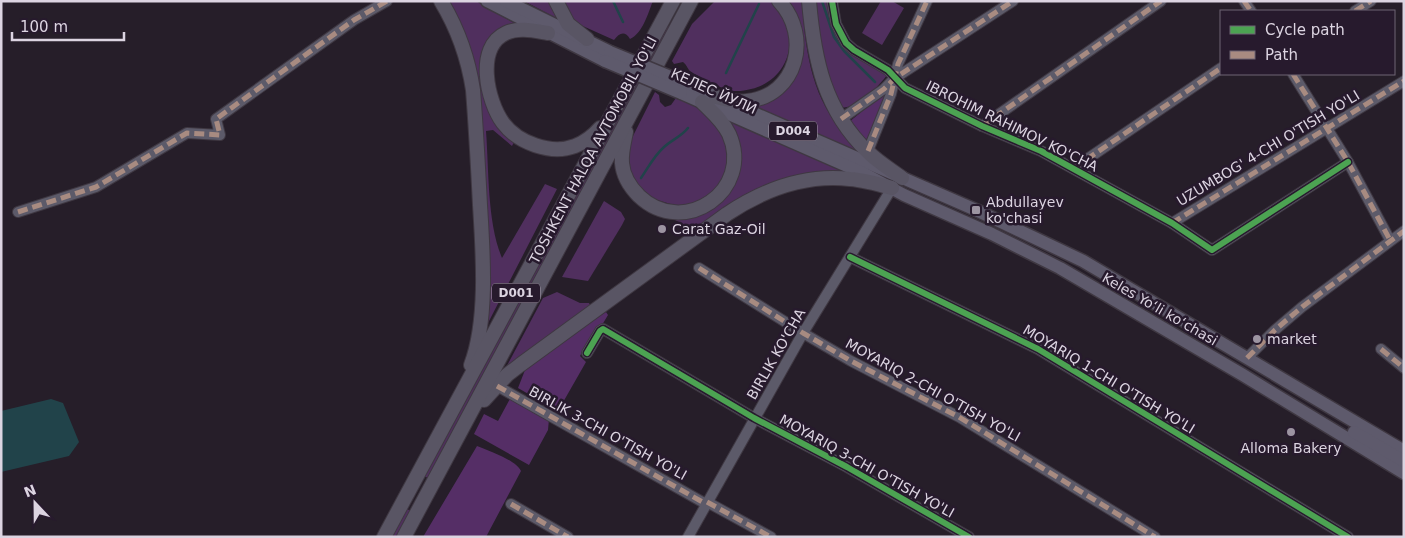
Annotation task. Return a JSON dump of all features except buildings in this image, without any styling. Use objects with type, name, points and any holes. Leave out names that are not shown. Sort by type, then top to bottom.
[{"type":"highway","points":[[441,1],[456,27],[470,69],[482,230],[479,330],[475,354],[456,403]]},
{"type":"highway","points":[[556,1],[568,24],[586,39]]},
{"type":"highway","points":[[663,19],[665,1]]},
{"type":"highway","name":"TOSHKENT HALQA AVTOMOBIL YO'LI","points":[[384,537],[673,1]]},
{"type":"highway","name":"TOSHKENT HALQA AVTOMOBIL YO'LI","points":[[404,537],[691,1]]},
{"type":"highway","points":[[678,26],[701,1]]},
{"type":"highway","points":[[716,97],[742,102],[754,100],[772,92],[783,82],[796,58],[798,40],[793,23],[779,1]]},
{"type":"highway","points":[[809,1],[813,42],[819,69],[830,98],[842,119],[897,183]]},
{"type":"highway","points":[[548,33],[528,30],[510,32],[498,38],[491,48],[487,60],[488,86],[495,109],[505,125],[514,134],[529,143],[563,149],[576,146],[588,140],[612,114]]},
{"type":"highway","points":[[628,119],[622,157],[623,172],[628,182],[638,195],[656,208],[674,213],[692,212],[720,195],[731,174],[734,158],[732,142],[724,124],[702,102]]},
{"type":"highway","points":[[468,417],[520,365],[727,214],[764,193],[784,186],[830,178],[897,183]]},
{"type":"highway","points":[[408,492],[424,501]]},
{"type":"main road","name":"D004","points":[[487,1],[548,33],[608,56]]},
{"type":"main road","name":"D004","points":[[506,1],[586,39],[608,56]]},
{"type":"main road","name":"КЕЛЕС ЙУЛИ","points":[[608,56],[683,88],[702,102],[863,173],[897,183]]},
{"type":"main road","name":"D004","points":[[683,88],[716,97],[897,183]]},
{"type":"main road","name":"Keles Yoʻli koʻchasi","points":[[897,183],[1060,268],[1303,411],[1404,473]]},
{"type":"main road","name":"Keles Yoʻli koʻchasi","points":[[897,183],[976,210],[1083,261],[1404,451]]},
{"type":"main road","points":[[1060,268],[1063,262],[1070,262],[1119,290],[1151,302]]},
{"type":"main road","points":[[1133,310],[1164,322],[1226,357],[1237,361],[1247,358]]},
{"type":"main road","points":[[1256,383],[1264,376],[1307,400],[1338,412]]},
{"type":"main road","points":[[1303,411],[1356,433],[1404,461]]},
{"type":"street","points":[[18,212],[96,187],[187,133],[220,135],[216,119],[354,20],[387,1]]},
{"type":"street","name":"IBROHIM RAHIMOV KO'CHA","points":[[832,1],[836,24],[846,43],[854,50],[888,70],[905,88],[982,126],[1041,150],[1172,223],[1210,249],[1215,249],[1348,162]]},
{"type":"street","points":[[868,151],[891,94],[898,64],[927,1]]},
{"type":"street","points":[[842,119],[884,89],[895,78],[1012,1]]},
{"type":"street","points":[[982,126],[1161,1]]},
{"type":"street","points":[[1357,10],[1371,1]]},
{"type":"street","points":[[1074,168],[1220,69]]},
{"type":"street","points":[[1294,75],[1348,162],[1390,240]]},
{"type":"street","name":"UZUMBOG' 4-CHI O'TISH YO'LI","points":[[1172,223],[1404,81]]},
{"type":"street","name":"BIRLIK KO'CHA","points":[[688,537],[803,333],[897,183]]},
{"type":"street","points":[[1247,358],[1302,307],[1404,231]]},
{"type":"street","name":"MOYARIQ 1-CHI O'TISH YO'LI","points":[[850,257],[1038,349],[1348,537]]},
{"type":"street","name":"MOYARIQ 2-CHI O'TISH YO'LI","points":[[699,268],[851,361],[959,417],[1155,537]]},
{"type":"street","name":"MOYARIQ 3-CHI O'TISH YO'LI","points":[[587,353],[603,329],[754,418],[847,467],[968,537]]},
{"type":"street","points":[[1380,349],[1404,368]]},
{"type":"street","name":"BIRLIK 3-CHI O'TISH YO'LI","points":[[497,386],[770,537]]},
{"type":"street","points":[[511,504],[568,537]]},
{"type":"shaded area","points":[[447,1],[476,1],[521,27],[512,27],[483,68],[515,140],[512,146],[493,130],[486,131],[491,212],[497,244],[502,258],[545,184],[557,189],[487,325],[478,78],[469,46]]},
{"type":"shaded area","points":[[524,1],[551,1],[560,20]]},
{"type":"shaded area","points":[[561,1],[653,1],[644,22],[635,36],[630,39],[626,34],[622,34],[614,40],[576,23]]},
{"type":"shaded area","points":[[715,1],[772,1],[781,13],[790,39],[789,52],[784,64],[776,75],[765,84],[745,90],[728,90],[690,71],[683,62],[674,64],[672,61],[692,24]]},
{"type":"shaded area","points":[[786,1],[802,1],[807,51],[822,100],[840,128],[870,158],[750,106],[794,76]]},
{"type":"shaded area","points":[[813,1],[830,1],[834,28],[887,75],[869,94],[852,106],[839,106],[826,80]]},
{"type":"shaded area","points":[[881,1],[892,1],[904,8],[882,45],[862,33]]},
{"type":"shaded area","points":[[666,25],[670,27],[428,478],[424,476]]},
{"type":"shaded area","points":[[887,91],[868,137],[866,140],[863,139],[849,122]]},
{"type":"shaded area","points":[[655,92],[659,95],[660,102],[665,107],[671,105],[676,98],[701,108],[725,136],[729,157],[724,180],[709,196],[692,205],[677,206],[654,199],[637,185],[627,171],[629,144]]},
{"type":"shaded area","points":[[728,119],[853,175],[815,176],[694,235],[683,224],[673,219],[693,217],[712,210],[724,200],[731,188]]},
{"type":"shaded area","points":[[604,201],[621,212],[625,219],[622,225],[588,281],[562,277]]},
{"type":"shaded area","points":[[557,292],[580,303],[589,303],[592,309],[502,375],[543,298]]},
{"type":"shaded area","points":[[606,312],[608,315],[602,325],[589,339],[580,356],[586,362],[558,411],[518,388],[527,365]]},
{"type":"shaded area","points":[[511,397],[549,419],[548,430],[529,465],[474,434],[484,414],[498,421]]},
{"type":"shaded area","points":[[477,446],[514,463],[521,471],[486,537],[423,537]]},
{"type":"shaded area","points":[[407,509],[411,511],[397,537],[392,537]]},
{"type":"water","points":[[51,399],[63,403],[79,442],[69,456],[1,472],[1,411]]},
{"type":"waterway","points":[[613,1],[623,22]]},
{"type":"waterway","points":[[822,1],[834,37],[844,51],[875,82]]},
{"type":"waterway","points":[[726,73],[759,4]]},
{"type":"waterway","points":[[641,178],[660,151],[688,128]]},
{"type":"marked path","points":[[18,212],[96,187],[187,133],[220,135],[216,119],[354,20],[387,1]]},
{"type":"marked path","points":[[868,151],[891,94],[898,64],[927,1]]},
{"type":"marked path","points":[[841,119],[884,89],[895,78],[1013,1]]},
{"type":"marked path","points":[[982,126],[1161,1]]},
{"type":"marked path","points":[[1244,1],[1250,10]]},
{"type":"marked path","points":[[1357,10],[1371,1]]},
{"type":"marked path","points":[[1074,168],[1220,69]]},
{"type":"marked path","points":[[1294,75],[1348,162],[1390,240]]},
{"type":"marked path","points":[[1172,223],[1404,81]]},
{"type":"marked path","points":[[1247,358],[1302,307],[1404,231]]},
{"type":"marked path","points":[[699,268],[851,361],[959,417],[1155,537]]},
{"type":"marked path","points":[[1381,349],[1404,368]]},
{"type":"marked path","points":[[497,386],[706,504]]},
{"type":"marked path","points":[[707,502],[771,537]]},
{"type":"marked path","points":[[511,504],[568,537]]},
{"type":"cycle path","points":[[832,1],[836,24],[846,43],[854,50],[888,70],[905,88],[982,126],[1041,151],[1172,223],[1212,250],[1348,162]]},
{"type":"cycle path","points":[[850,257],[1038,349],[1348,537]]},
{"type":"cycle path","points":[[587,353],[603,329],[754,418],[847,467],[969,537]]},
{"type":"place","name":"Abdullayev ko'chasi","points":[[976,210]]},
{"type":"place","name":"Carat Gaz-Oil","points":[[662,229]]},
{"type":"place","name":"market","points":[[1257,339]]},
{"type":"place","name":"Alloma Bakery","points":[[1291,432]]}]
